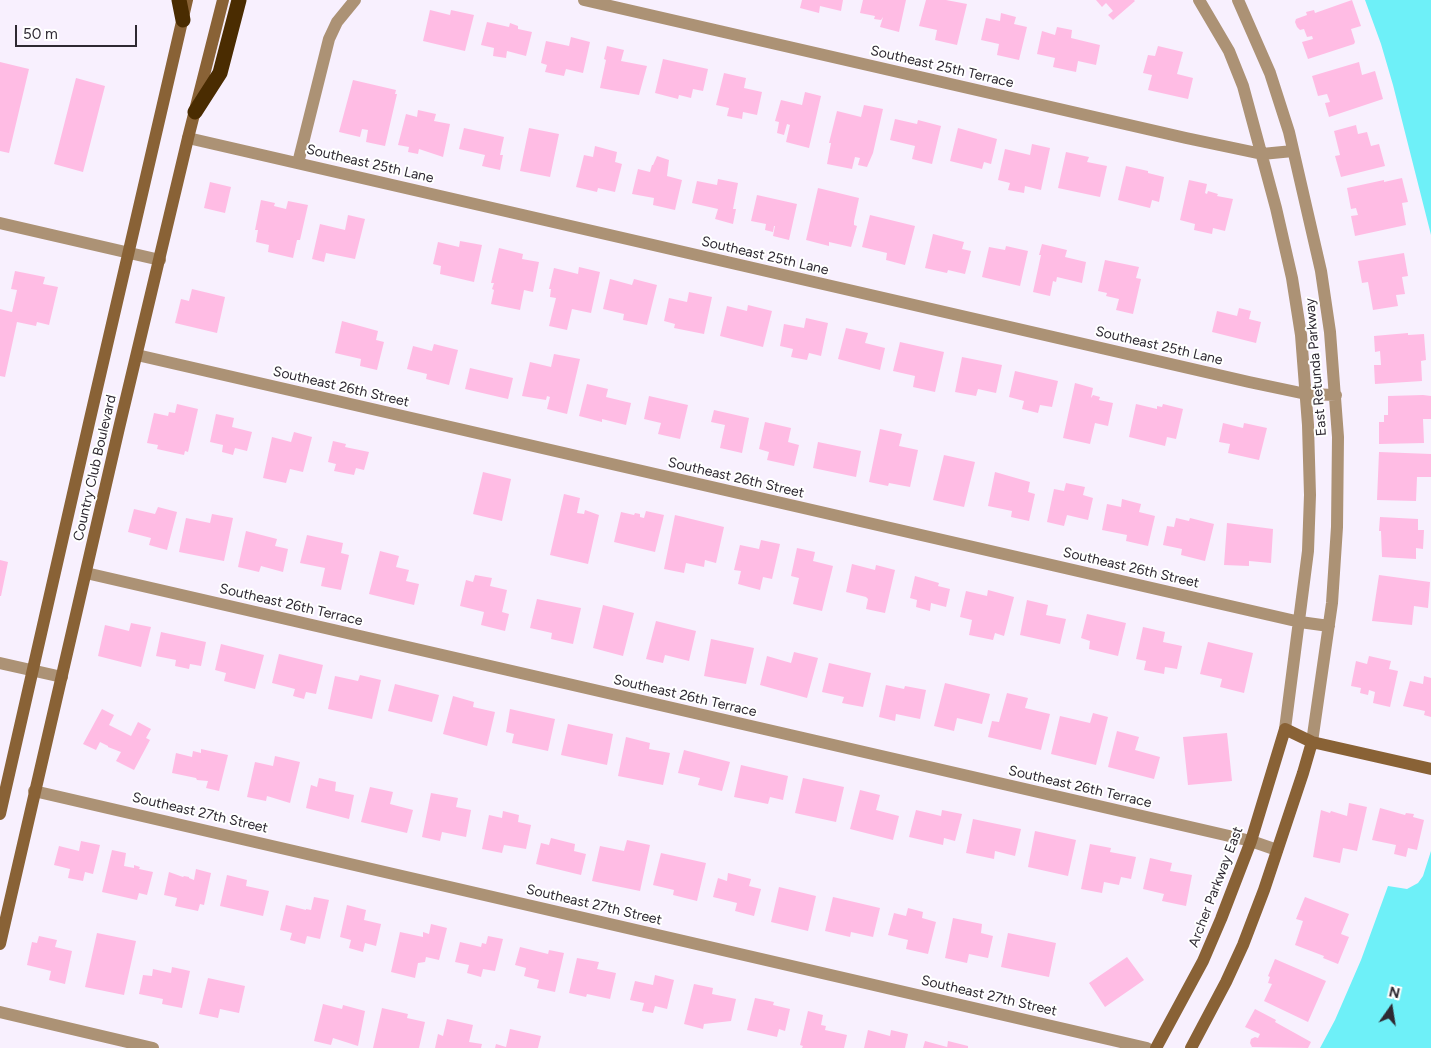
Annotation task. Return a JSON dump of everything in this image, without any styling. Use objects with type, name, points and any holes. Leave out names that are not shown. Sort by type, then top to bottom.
[{"type":"highway","points":[[179,0],[183,20]]},
{"type":"highway","points":[[194,112],[220,73],[239,0]]},
{"type":"main road","name":"Country Club Boulevard","points":[[0,814],[91,413],[188,0]]},
{"type":"main road","name":"Country Club Boulevard","points":[[0,944],[34,790],[136,355],[194,112],[223,0]]},
{"type":"main road","name":"Archer Parkway East","points":[[1156,1048],[1203,961],[1221,919],[1251,841],[1285,729]]},
{"type":"main road","points":[[1285,729],[1312,742],[1431,769]]},
{"type":"main road","points":[[1191,1048],[1243,945],[1277,850],[1312,742]]},
{"type":"street","points":[[298,163],[329,39],[337,22],[354,0]]},
{"type":"street","name":"Southeast 25th Terrace","points":[[584,0],[1167,134],[1262,154],[1293,151]]},
{"type":"street","name":"East Retunda Parkway","points":[[1199,0],[1229,51],[1243,86],[1262,154],[1292,278],[1301,335],[1306,394],[1309,504],[1308,551],[1285,729]]},
{"type":"street","name":"East Retunda Parkway","points":[[1238,0],[1270,73],[1293,151],[1321,272],[1330,332],[1338,436],[1337,527],[1329,626],[1312,742]]},
{"type":"street","name":"Southeast 25th Lane","points":[[188,138],[1306,394],[1336,395]]},
{"type":"street","points":[[0,223],[160,260]]},
{"type":"street","name":"Southeast 26th Street","points":[[136,355],[1300,622],[1329,626]]},
{"type":"street","name":"Southeast 26th Terrace","points":[[86,573],[1251,841],[1277,850]]},
{"type":"street","points":[[0,663],[62,677]]},
{"type":"street","name":"Southeast 27th Street","points":[[34,790],[1147,1048]]},
{"type":"street","points":[[0,1012],[153,1048]]},
{"type":"water","points":[[1365,0],[1431,0],[1431,235],[1393,85]]},
{"type":"water","points":[[1431,851],[1431,1048],[1320,1048],[1335,1020],[1361,960],[1388,886],[1407,889],[1418,883],[1423,876]]},
{"type":"building","points":[[802,0],[843,0],[841,11],[820,6],[819,13],[800,8]]},
{"type":"building","points":[[863,0],[906,0],[899,32],[880,27],[883,17],[881,20],[874,19],[875,16],[860,13]]},
{"type":"building","points":[[926,0],[946,0],[967,4],[957,45],[935,40],[937,30],[919,26]]},
{"type":"building","points":[[1096,0],[1135,1],[1113,20],[1108,15],[1113,11],[1106,3],[1102,7]]},
{"type":"building","points":[[1352,0],[1361,26],[1351,29],[1354,44],[1308,59],[1302,42],[1313,39],[1312,36],[1307,37],[1304,29],[1300,30],[1297,27],[1296,19],[1307,15],[1306,12],[1314,10],[1315,13]]},
{"type":"building","points":[[430,10],[450,15],[451,10],[474,15],[465,51],[423,41]]},
{"type":"building","points":[[1001,13],[1016,17],[1014,24],[1027,27],[1019,60],[997,55],[999,44],[981,40],[986,18],[1000,21]]},
{"type":"building","points":[[487,22],[509,27],[510,23],[518,26],[518,29],[532,32],[526,56],[507,51],[506,58],[493,56],[494,48],[481,45]]},
{"type":"building","points":[[1057,27],[1072,30],[1071,38],[1100,45],[1096,65],[1078,61],[1076,72],[1053,67],[1055,58],[1037,54],[1042,31],[1055,35]]},
{"type":"building","points":[[571,37],[590,42],[583,73],[566,69],[564,76],[545,72],[547,65],[541,63],[546,41],[569,46]]},
{"type":"building","points":[[607,46],[624,50],[621,61],[647,66],[639,95],[600,88]]},
{"type":"building","points":[[1158,46],[1183,52],[1177,74],[1193,78],[1188,99],[1148,90],[1152,75],[1143,73],[1148,55],[1155,56]]},
{"type":"building","points":[[663,59],[708,69],[703,91],[693,89],[691,98],[679,95],[678,99],[655,93]]},
{"type":"building","points":[[0,62],[29,69],[9,153],[0,151]]},
{"type":"building","points":[[1359,62],[1362,75],[1375,71],[1383,99],[1329,117],[1325,103],[1330,102],[1327,94],[1318,96],[1312,76]]},
{"type":"building","points":[[724,73],[746,78],[744,88],[762,92],[757,115],[743,112],[742,119],[727,116],[729,108],[716,105]]},
{"type":"building","points":[[76,78],[105,86],[83,172],[54,164]]},
{"type":"building","points":[[353,80],[396,90],[395,94],[397,94],[385,146],[366,142],[368,130],[362,129],[360,137],[339,132]]},
{"type":"building","points":[[805,92],[821,96],[809,148],[786,142],[790,125],[787,124],[784,135],[777,133],[779,122],[775,121],[781,100],[802,105]]},
{"type":"building","points":[[864,105],[883,109],[873,153],[867,167],[858,165],[860,158],[855,157],[852,169],[827,164],[831,143],[829,143],[837,111],[861,117]]},
{"type":"building","points":[[418,110],[436,114],[434,121],[450,124],[443,157],[419,149],[418,154],[408,152],[409,147],[398,145],[406,114],[417,117]]},
{"type":"building","points":[[895,119],[917,124],[918,120],[941,126],[932,164],[912,159],[915,146],[890,140]]},
{"type":"building","points":[[1356,125],[1358,134],[1367,132],[1371,146],[1379,144],[1385,166],[1341,177],[1335,156],[1340,155],[1334,131]]},
{"type":"building","points":[[464,128],[504,137],[500,155],[503,155],[500,170],[482,166],[485,155],[459,149]]},
{"type":"building","points":[[529,128],[559,134],[550,177],[520,171]]},
{"type":"building","points":[[958,128],[997,139],[991,164],[984,162],[982,169],[950,161]]},
{"type":"building","points":[[1032,144],[1050,148],[1041,190],[1025,186],[1024,193],[1008,190],[1010,183],[998,180],[1005,149],[1030,155]]},
{"type":"building","points":[[595,146],[617,152],[615,162],[622,164],[615,192],[598,188],[597,192],[576,187],[584,155],[593,157]]},
{"type":"building","points":[[1066,152],[1089,157],[1087,162],[1107,166],[1100,197],[1058,188]]},
{"type":"building","points":[[657,156],[669,160],[667,176],[682,180],[675,210],[653,205],[654,198],[632,194],[638,169],[650,172]]},
{"type":"building","points":[[1126,166],[1164,177],[1159,202],[1152,200],[1150,208],[1118,200]]},
{"type":"building","points":[[1402,178],[1408,202],[1402,203],[1406,225],[1355,236],[1351,216],[1358,215],[1356,208],[1351,209],[1347,188]]},
{"type":"building","points":[[718,179],[738,183],[733,209],[736,209],[733,224],[715,219],[718,209],[692,203],[697,181],[717,185]]},
{"type":"building","points":[[1189,180],[1207,184],[1205,193],[1207,194],[1208,191],[1218,194],[1217,196],[1233,199],[1225,231],[1213,228],[1212,234],[1194,230],[1195,224],[1180,220]]},
{"type":"building","points":[[210,182],[231,187],[225,213],[204,208]]},
{"type":"building","points":[[818,188],[859,198],[854,221],[854,225],[857,226],[851,247],[829,242],[829,246],[806,240]]},
{"type":"building","points":[[757,195],[797,204],[789,240],[773,236],[775,226],[773,232],[765,230],[766,224],[751,221]]},
{"type":"building","points":[[261,200],[275,203],[274,206],[286,209],[288,201],[308,205],[300,240],[297,240],[293,258],[268,252],[269,245],[256,242],[258,230],[255,230]]},
{"type":"building","points":[[348,215],[365,219],[355,259],[326,253],[324,262],[312,259],[320,224],[345,230]]},
{"type":"building","points":[[870,215],[915,226],[905,265],[886,260],[887,253],[862,247]]},
{"type":"building","points":[[933,234],[964,242],[962,249],[971,251],[965,274],[948,270],[947,273],[925,268]]},
{"type":"building","points":[[460,241],[482,245],[474,282],[440,274],[441,266],[433,264],[438,242],[459,247]]},
{"type":"building","points":[[1042,244],[1067,250],[1065,257],[1086,262],[1082,283],[1057,277],[1056,282],[1053,281],[1050,296],[1033,292]]},
{"type":"building","points":[[1006,246],[1028,251],[1020,286],[982,277],[989,247],[1005,250]]},
{"type":"building","points":[[499,248],[523,254],[522,259],[539,262],[533,292],[524,290],[520,310],[491,304],[494,283],[491,283]]},
{"type":"building","points":[[1404,253],[1408,276],[1402,277],[1405,294],[1396,295],[1398,306],[1373,310],[1368,282],[1362,283],[1358,261]]},
{"type":"building","points":[[1105,260],[1139,267],[1136,278],[1141,279],[1133,314],[1116,310],[1119,299],[1106,296],[1107,293],[1098,291]]},
{"type":"building","points":[[579,267],[600,272],[591,313],[572,309],[567,330],[549,326],[556,298],[550,297],[551,289],[549,289],[554,268],[578,274]]},
{"type":"building","points":[[15,271],[45,277],[43,284],[58,287],[49,325],[37,322],[36,326],[17,322],[5,377],[0,376],[0,309],[12,312],[17,290],[11,289]]},
{"type":"building","points":[[610,279],[632,285],[634,279],[657,285],[647,325],[623,320],[624,314],[603,309]]},
{"type":"building","points":[[192,289],[225,297],[217,333],[175,323],[181,299],[189,301]]},
{"type":"building","points":[[689,292],[712,297],[704,334],[674,328],[675,324],[664,321],[669,298],[687,302]]},
{"type":"building","points":[[748,305],[772,311],[763,347],[720,336],[727,306],[747,311]]},
{"type":"building","points":[[1239,308],[1251,311],[1249,319],[1261,322],[1256,343],[1212,332],[1217,311],[1237,316]]},
{"type":"building","points":[[806,318],[828,323],[821,356],[809,353],[807,360],[791,357],[793,349],[780,346],[784,324],[804,328]]},
{"type":"building","points":[[342,321],[378,331],[376,340],[384,342],[377,370],[360,366],[361,359],[335,353]]},
{"type":"building","points":[[846,328],[868,333],[865,343],[885,348],[880,370],[838,359]]},
{"type":"building","points":[[1408,333],[1408,335],[1424,334],[1426,360],[1421,361],[1422,381],[1375,384],[1374,365],[1381,365],[1380,351],[1375,352],[1374,336]]},
{"type":"building","points":[[900,342],[944,352],[935,392],[913,387],[915,376],[893,371]]},
{"type":"building","points":[[434,344],[458,350],[449,385],[426,379],[427,374],[407,369],[413,346],[432,351]]},
{"type":"building","points":[[554,354],[580,359],[567,414],[547,409],[550,397],[547,396],[546,400],[522,396],[530,362],[551,367]]},
{"type":"building","points":[[962,357],[1002,365],[996,393],[978,389],[976,396],[955,392]]},
{"type":"building","points":[[470,368],[513,378],[508,399],[465,389]]},
{"type":"building","points":[[1015,371],[1058,381],[1052,407],[1040,405],[1038,413],[1022,409],[1024,401],[1009,397]]},
{"type":"building","points":[[1075,383],[1093,388],[1091,398],[1093,395],[1100,397],[1099,400],[1113,403],[1108,426],[1095,423],[1090,444],[1063,438]]},
{"type":"building","points":[[587,384],[608,389],[606,397],[631,403],[626,425],[602,419],[602,422],[579,416]]},
{"type":"building","points":[[649,396],[688,405],[680,439],[658,434],[661,423],[644,419]]},
{"type":"building","points":[[1388,396],[1431,396],[1431,419],[1423,419],[1424,443],[1379,444],[1379,422],[1384,422],[1384,415],[1388,415]]},
{"type":"building","points":[[177,404],[198,409],[188,452],[185,451],[184,455],[157,449],[158,445],[147,443],[154,413],[168,416],[169,412],[175,413]]},
{"type":"building","points":[[1136,404],[1157,409],[1157,406],[1162,407],[1163,404],[1183,409],[1176,439],[1167,437],[1165,446],[1129,437]]},
{"type":"building","points":[[714,410],[749,418],[742,453],[720,448],[725,425],[711,422]]},
{"type":"building","points":[[216,414],[234,418],[232,427],[252,432],[247,451],[235,448],[233,455],[222,452],[223,445],[210,442]]},
{"type":"building","points":[[765,422],[791,428],[788,442],[799,445],[794,466],[767,460],[769,452],[759,449]]},
{"type":"building","points":[[1223,423],[1243,428],[1244,423],[1267,428],[1259,460],[1228,453],[1230,444],[1219,442]]},
{"type":"building","points":[[880,429],[902,434],[899,446],[918,450],[910,487],[889,483],[888,486],[869,482]]},
{"type":"building","points":[[294,432],[312,437],[303,472],[290,469],[286,483],[263,478],[272,437],[291,442]]},
{"type":"building","points":[[333,441],[346,444],[345,447],[369,452],[364,470],[356,468],[354,475],[334,471],[336,464],[328,462]]},
{"type":"building","points":[[818,442],[861,451],[856,477],[813,468]]},
{"type":"building","points":[[1379,452],[1431,454],[1431,477],[1417,477],[1416,501],[1377,500]]},
{"type":"building","points":[[944,455],[975,462],[964,507],[933,500]]},
{"type":"building","points":[[483,472],[511,479],[502,521],[473,514]]},
{"type":"building","points":[[995,472],[1030,482],[1028,492],[1035,494],[1029,521],[1011,517],[1012,511],[988,506]]},
{"type":"building","points":[[1066,483],[1085,487],[1083,495],[1093,498],[1088,520],[1067,515],[1064,526],[1047,522],[1054,489],[1064,491]]},
{"type":"building","points":[[564,494],[580,498],[577,513],[584,514],[585,510],[599,515],[588,564],[550,555]]},
{"type":"building","points":[[1122,499],[1141,504],[1139,512],[1155,516],[1148,546],[1126,541],[1127,535],[1102,530],[1107,504],[1121,507]]},
{"type":"building","points":[[158,507],[177,512],[167,550],[149,545],[151,538],[128,532],[134,509],[155,514]]},
{"type":"building","points":[[646,511],[664,515],[655,552],[614,542],[621,512],[634,515],[635,513],[640,514],[640,517],[644,518]]},
{"type":"building","points":[[212,514],[233,518],[224,561],[179,552],[186,518],[210,523]]},
{"type":"building","points":[[675,515],[724,527],[716,563],[705,560],[704,567],[686,563],[684,573],[664,569]]},
{"type":"building","points":[[1380,517],[1418,519],[1418,530],[1424,530],[1423,549],[1416,548],[1416,559],[1382,557],[1381,531],[1379,531]]},
{"type":"building","points":[[1176,518],[1189,521],[1190,518],[1214,524],[1205,561],[1181,555],[1182,549],[1163,545],[1167,526],[1174,527]]},
{"type":"building","points":[[1227,523],[1273,529],[1271,563],[1249,561],[1249,566],[1224,565]]},
{"type":"building","points":[[246,531],[277,539],[275,546],[288,549],[283,572],[261,566],[259,572],[238,567]]},
{"type":"building","points":[[307,535],[343,543],[341,553],[349,555],[341,590],[321,586],[325,568],[300,563]]},
{"type":"building","points":[[761,540],[780,544],[772,579],[763,577],[760,590],[738,584],[741,571],[734,570],[740,545],[759,549]]},
{"type":"building","points":[[797,548],[815,552],[813,561],[833,566],[822,611],[793,604],[799,578],[791,576]]},
{"type":"building","points":[[380,551],[399,556],[396,567],[409,570],[406,581],[419,584],[414,605],[369,594]]},
{"type":"building","points":[[0,560],[8,562],[1,596],[0,596]]},
{"type":"building","points":[[852,564],[875,570],[876,565],[895,570],[885,613],[866,609],[868,599],[866,597],[846,592]]},
{"type":"building","points":[[475,575],[492,578],[490,586],[507,590],[502,612],[509,614],[505,631],[481,625],[484,612],[460,606],[466,580],[473,582]]},
{"type":"building","points":[[1379,575],[1430,582],[1428,608],[1414,606],[1412,625],[1372,621]]},
{"type":"building","points":[[915,576],[939,583],[938,586],[950,589],[946,607],[931,603],[930,611],[916,607],[917,600],[910,598]]},
{"type":"building","points":[[988,590],[1014,597],[1004,636],[995,633],[993,640],[969,635],[972,620],[960,617],[966,591],[987,596]]},
{"type":"building","points":[[537,599],[581,608],[573,644],[551,639],[552,633],[530,628]]},
{"type":"building","points":[[1027,600],[1048,605],[1046,615],[1066,619],[1060,644],[1020,635]]},
{"type":"building","points":[[603,605],[634,613],[623,656],[593,648]]},
{"type":"building","points":[[1087,614],[1126,623],[1118,656],[1089,649],[1090,641],[1081,638]]},
{"type":"building","points":[[656,621],[696,631],[689,661],[665,655],[663,663],[646,659]]},
{"type":"building","points":[[131,623],[151,627],[141,667],[98,656],[105,625],[129,631]]},
{"type":"building","points":[[1143,627],[1165,632],[1163,642],[1182,646],[1177,669],[1165,667],[1164,674],[1144,670],[1146,661],[1136,659]]},
{"type":"building","points":[[161,632],[206,642],[201,666],[190,664],[189,669],[175,666],[176,660],[156,656]]},
{"type":"building","points":[[711,639],[754,648],[746,684],[704,676]]},
{"type":"building","points":[[1208,642],[1253,653],[1244,693],[1220,687],[1222,679],[1200,674]]},
{"type":"building","points":[[221,644],[264,655],[255,689],[224,681],[226,673],[215,670]]},
{"type":"building","points":[[794,652],[818,658],[807,698],[760,685],[767,656],[791,663]]},
{"type":"building","points":[[279,654],[323,665],[316,694],[306,692],[304,699],[293,696],[295,689],[272,683]]},
{"type":"building","points":[[1369,656],[1391,661],[1389,669],[1398,671],[1390,707],[1373,703],[1375,692],[1369,690],[1368,695],[1360,693],[1361,688],[1351,686],[1356,661],[1367,664]]},
{"type":"building","points":[[829,663],[871,673],[863,707],[842,703],[844,697],[822,692]]},
{"type":"building","points":[[360,675],[381,680],[372,719],[328,709],[335,676],[358,681]]},
{"type":"building","points":[[1424,676],[1431,678],[1431,717],[1424,715],[1425,711],[1403,706],[1410,681],[1423,684]]},
{"type":"building","points":[[945,683],[990,694],[982,724],[957,718],[954,731],[934,726]]},
{"type":"building","points":[[395,684],[439,695],[432,722],[388,711]]},
{"type":"building","points":[[886,685],[904,689],[905,686],[926,690],[920,719],[896,714],[895,721],[879,717]]},
{"type":"building","points":[[1007,693],[1028,698],[1025,708],[1050,714],[1041,750],[988,737],[992,721],[999,722]]},
{"type":"building","points":[[453,696],[474,702],[473,707],[495,712],[487,746],[443,734]]},
{"type":"building","points":[[102,709],[114,715],[109,725],[131,736],[138,722],[151,729],[146,738],[150,740],[134,770],[116,761],[121,752],[100,742],[96,750],[83,744]]},
{"type":"building","points":[[510,709],[555,719],[548,751],[512,743],[514,734],[506,732]]},
{"type":"building","points":[[1093,713],[1108,717],[1096,765],[1051,754],[1060,716],[1090,723]]},
{"type":"building","points":[[568,724],[613,734],[607,765],[561,755]]},
{"type":"building","points":[[1117,731],[1139,737],[1135,750],[1160,757],[1154,779],[1108,767]]},
{"type":"building","points":[[1227,733],[1232,781],[1188,785],[1183,737]]},
{"type":"building","points":[[626,737],[650,743],[649,749],[670,753],[663,785],[618,776]]},
{"type":"building","points":[[201,749],[228,755],[219,791],[206,788],[208,781],[172,773],[176,753],[192,757],[193,751],[201,753]]},
{"type":"building","points":[[684,750],[730,762],[722,791],[698,785],[700,778],[678,773]]},
{"type":"building","points":[[275,756],[300,762],[290,803],[267,796],[266,801],[247,797],[255,762],[273,766]]},
{"type":"building","points":[[741,765],[788,776],[783,800],[770,797],[768,804],[734,797]]},
{"type":"building","points":[[319,778],[336,782],[335,791],[354,795],[349,819],[306,808],[311,785],[317,787]]},
{"type":"building","points":[[803,778],[844,787],[836,822],[795,813]]},
{"type":"building","points":[[370,787],[393,792],[390,804],[413,810],[407,833],[361,822]]},
{"type":"building","points":[[860,790],[880,795],[876,810],[899,816],[893,840],[850,829]]},
{"type":"building","points":[[431,793],[458,798],[456,807],[471,810],[466,837],[442,832],[440,841],[422,837]]},
{"type":"building","points":[[1349,803],[1367,807],[1357,851],[1343,848],[1340,863],[1313,857],[1321,810],[1347,816]]},
{"type":"building","points":[[1380,808],[1405,815],[1406,813],[1414,814],[1413,817],[1424,820],[1417,850],[1408,848],[1406,857],[1394,854],[1396,845],[1372,840]]},
{"type":"building","points":[[916,810],[941,816],[942,810],[962,814],[955,841],[944,838],[943,845],[909,837]]},
{"type":"building","points":[[503,811],[519,815],[518,822],[531,825],[526,849],[504,845],[502,853],[482,849],[489,815],[502,818]]},
{"type":"building","points":[[973,819],[1021,829],[1015,856],[995,851],[994,859],[966,853]]},
{"type":"building","points":[[1035,831],[1076,840],[1068,876],[1028,867]]},
{"type":"building","points":[[551,838],[575,844],[574,851],[586,854],[581,875],[536,864],[541,843],[549,845]]},
{"type":"building","points":[[627,840],[650,845],[640,891],[592,881],[600,846],[624,851]]},
{"type":"building","points":[[81,841],[100,845],[93,874],[85,872],[83,881],[68,878],[70,869],[54,865],[59,846],[79,851]]},
{"type":"building","points":[[1090,844],[1111,848],[1110,852],[1136,857],[1131,879],[1121,877],[1119,885],[1104,882],[1102,893],[1081,889]]},
{"type":"building","points":[[112,850],[126,853],[124,866],[134,868],[134,865],[140,867],[139,869],[153,872],[147,895],[139,893],[137,900],[102,892]]},
{"type":"building","points":[[661,853],[706,863],[697,901],[673,895],[674,890],[653,885]]},
{"type":"building","points":[[1150,858],[1172,863],[1170,871],[1192,875],[1186,906],[1162,901],[1164,894],[1143,889]]},
{"type":"building","points":[[196,869],[211,873],[204,905],[200,904],[198,911],[175,906],[177,898],[164,895],[169,872],[194,880]]},
{"type":"building","points":[[728,873],[751,879],[749,886],[761,889],[754,916],[735,911],[737,903],[713,897],[718,878],[727,881]]},
{"type":"building","points":[[227,875],[247,880],[246,886],[269,891],[263,916],[220,906]]},
{"type":"building","points":[[779,887],[816,896],[808,931],[771,922]]},
{"type":"building","points":[[314,897],[329,900],[320,939],[307,936],[305,944],[290,940],[292,933],[280,930],[286,905],[311,910]]},
{"type":"building","points":[[833,897],[880,908],[873,937],[851,932],[850,937],[825,931]]},
{"type":"building","points":[[1305,897],[1349,914],[1341,934],[1349,937],[1338,964],[1323,958],[1324,956],[1295,945],[1303,921],[1296,919]]},
{"type":"building","points":[[347,905],[366,910],[364,920],[381,924],[376,946],[365,943],[363,952],[349,948],[351,940],[340,937]]},
{"type":"building","points":[[908,908],[923,912],[922,918],[936,922],[928,954],[906,949],[908,940],[888,935],[894,913],[906,916]]},
{"type":"building","points":[[953,918],[982,924],[981,933],[993,936],[988,958],[969,954],[967,963],[945,958]]},
{"type":"building","points":[[431,924],[447,928],[439,960],[426,957],[425,962],[418,963],[415,978],[391,972],[400,932],[423,937],[423,932],[429,934]]},
{"type":"building","points":[[97,933],[136,941],[124,995],[85,987]]},
{"type":"building","points":[[1008,933],[1056,943],[1049,977],[1001,967]]},
{"type":"building","points":[[39,936],[57,940],[55,947],[72,951],[65,984],[49,980],[51,971],[27,965],[32,942],[37,943]]},
{"type":"building","points":[[488,936],[503,939],[495,971],[483,969],[481,977],[467,973],[469,965],[455,962],[460,942],[481,947],[482,943],[486,944]]},
{"type":"building","points":[[520,947],[548,954],[549,950],[564,953],[555,992],[537,988],[539,980],[524,976],[526,968],[515,965]]},
{"type":"building","points":[[1127,957],[1144,980],[1105,1007],[1089,983]]},
{"type":"building","points":[[577,958],[599,962],[597,969],[616,973],[610,999],[587,994],[586,997],[569,993]]},
{"type":"building","points":[[1275,959],[1326,981],[1308,1022],[1264,1001],[1272,984],[1268,983],[1270,977],[1268,976]]},
{"type":"building","points":[[172,967],[190,971],[182,1008],[162,1004],[163,999],[139,994],[143,975],[152,976],[153,969],[171,973]]},
{"type":"building","points":[[655,975],[674,980],[667,1009],[655,1006],[653,1013],[642,1011],[644,1003],[630,1000],[635,981],[653,985]]},
{"type":"building","points":[[208,978],[245,986],[239,1013],[220,1009],[218,1018],[199,1014]]},
{"type":"building","points":[[694,984],[713,988],[712,994],[736,999],[731,1021],[704,1024],[703,1029],[684,1024]]},
{"type":"building","points":[[755,998],[774,1002],[773,1005],[790,1009],[785,1031],[779,1029],[777,1037],[747,1030]]},
{"type":"building","points":[[323,1004],[342,1009],[343,1005],[365,1011],[358,1046],[333,1038],[331,1045],[314,1041]]},
{"type":"building","points":[[382,1008],[408,1014],[407,1018],[425,1022],[419,1048],[373,1048]]},
{"type":"building","points":[[1255,1009],[1311,1042],[1308,1048],[1252,1047],[1251,1039],[1258,1038],[1260,1034],[1245,1027]]},
{"type":"building","points":[[808,1011],[823,1015],[821,1025],[826,1026],[825,1030],[847,1035],[844,1048],[802,1048],[803,1046],[800,1045]]},
{"type":"building","points":[[447,1019],[473,1025],[469,1042],[482,1044],[481,1048],[435,1048],[438,1034],[443,1036]]},
{"type":"building","points":[[510,1029],[541,1036],[538,1048],[495,1048],[496,1044],[506,1047]]},
{"type":"building","points":[[868,1030],[890,1036],[891,1030],[908,1034],[905,1048],[864,1048]]},
{"type":"building","points":[[925,1041],[947,1047],[947,1048],[923,1048]]},
{"type":"building","points":[[948,1041],[968,1046],[968,1048],[947,1048]]}]
